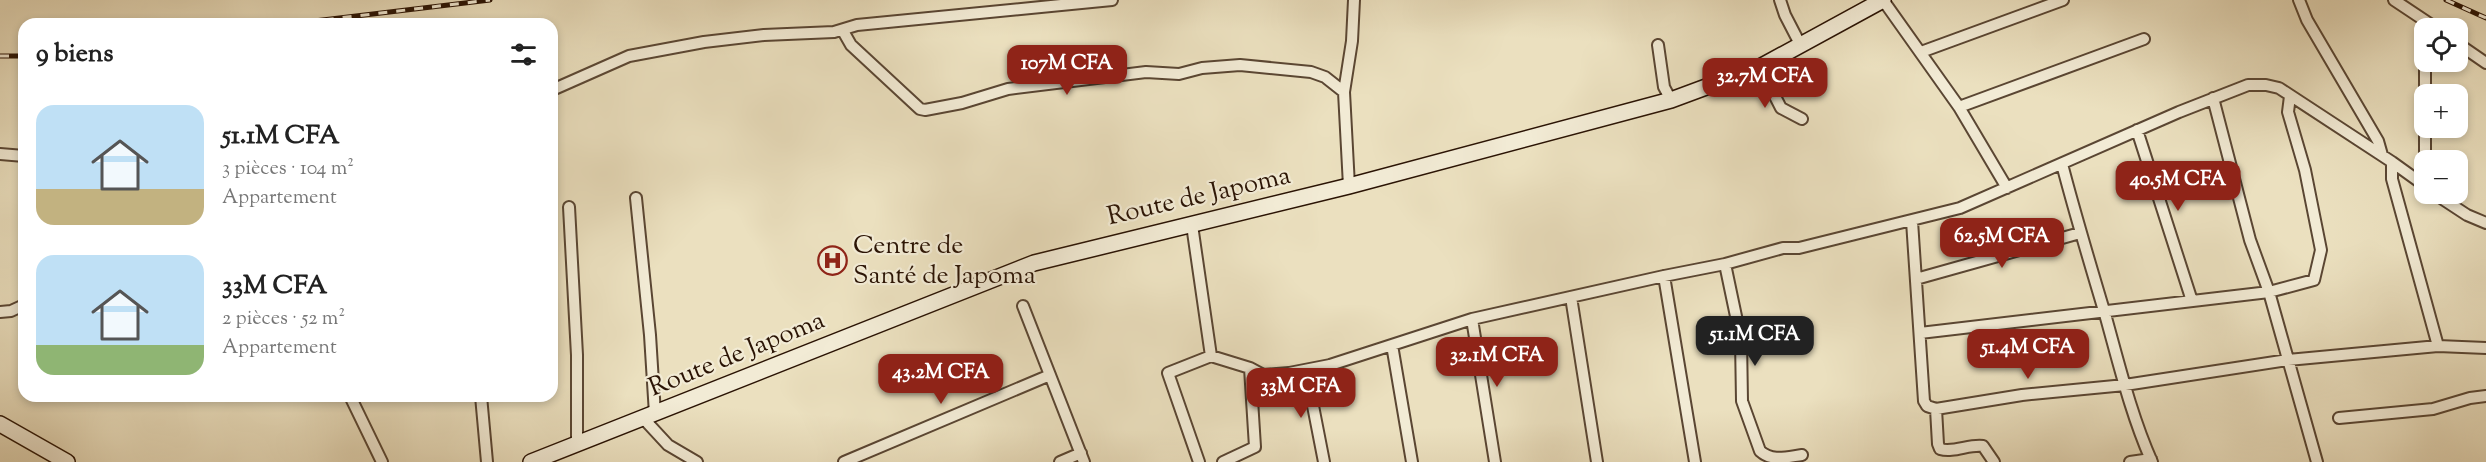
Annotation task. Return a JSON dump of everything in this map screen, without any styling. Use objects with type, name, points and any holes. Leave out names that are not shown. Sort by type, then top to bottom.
[{"type":"street","points":[[558,87],[629,56],[704,42],[764,35],[843,31],[857,25],[1112,0]]},
{"type":"street","points":[[1349,186],[1344,92],[1352,41],[1354,0]]},
{"type":"street","points":[[1780,0],[1800,44]]},
{"type":"street","points":[[1883,0],[1959,107],[2007,188]]},
{"type":"street","name":"Route de Japoma","points":[[531,462],[1034,263],[1349,186],[1671,100],[1760,67],[1883,0]]},
{"type":"street","points":[[1921,52],[2063,0]]},
{"type":"street","points":[[2299,0],[2307,20],[2378,141],[2382,155]]},
{"type":"street","points":[[2394,0],[2416,18]]},
{"type":"street","points":[[843,31],[851,45],[920,109],[925,110],[963,103],[1008,89],[1146,72],[1179,74],[1202,68],[1240,65],[1311,72],[1325,77],[1344,92]]},
{"type":"street","points":[[1959,107],[2144,39]]},
{"type":"street","points":[[1658,45],[1665,87],[1671,100]]},
{"type":"street","points":[[2468,51],[2486,63]]},
{"type":"street","points":[[1760,67],[1781,108],[1802,119]]},
{"type":"street","points":[[1199,462],[1168,373],[1211,356],[1251,368],[1263,375],[1306,370],[1330,365],[1472,319],[1912,221],[1960,208],[2138,130],[2248,85],[2279,88],[2414,178]]},
{"type":"street","points":[[1920,333],[2269,292],[2314,280],[2321,250],[2305,170],[2288,112],[2290,96]]},
{"type":"street","points":[[2213,98],[2250,240],[2269,292],[2317,462]]},
{"type":"street","points":[[2138,130],[2192,301]]},
{"type":"street","points":[[0,154],[18,156]]},
{"type":"street","points":[[2392,162],[2392,179],[2438,346]]},
{"type":"street","points":[[2062,164],[2125,385],[2152,460],[2130,462]]},
{"type":"street","points":[[636,198],[650,334],[649,416],[668,445],[697,462]]},
{"type":"street","points":[[2450,204],[2467,215],[2486,223]]},
{"type":"street","points":[[569,207],[577,355],[577,444]]},
{"type":"street","points":[[1912,221],[1924,401],[1927,406],[1936,409],[2022,395],[2125,385],[2288,360],[2438,346],[2486,348]]},
{"type":"street","points":[[1192,225],[1211,356]]},
{"type":"street","points":[[1916,279],[2080,233]]},
{"type":"street","points":[[1725,264],[1741,340],[1742,401],[1760,451],[1774,458],[1802,455]]},
{"type":"street","points":[[1664,276],[1695,462]]},
{"type":"street","points":[[1571,297],[1597,462]]},
{"type":"street","points":[[1023,306],[1082,458],[1060,462]]},
{"type":"street","points":[[0,312],[18,308]]},
{"type":"street","points":[[1472,319],[1495,462]]},
{"type":"street","points":[[1392,345],[1412,462]]},
{"type":"street","points":[[1222,462],[1255,447],[1251,368]]},
{"type":"street","points":[[1306,370],[1324,462]]},
{"type":"street","points":[[844,462],[1050,375]]},
{"type":"street","points":[[2339,417],[2433,409],[2470,398],[2486,396]]},
{"type":"street","points":[[353,402],[382,462]]},
{"type":"street","points":[[482,402],[487,462]]},
{"type":"street","points":[[1936,409],[1938,444],[1947,456],[1977,445],[1983,446],[1994,462]]},
{"type":"street","points":[[0,424],[67,462]]},
{"type":"railway","points":[[339,18],[490,0]]},
{"type":"railway","points":[[2446,0],[2486,18]]},
{"type":"railway","points":[[0,56],[18,56]]},
{"type":"place","name":"Centre de Santé de Japoma","points":[[832,261]]}]
